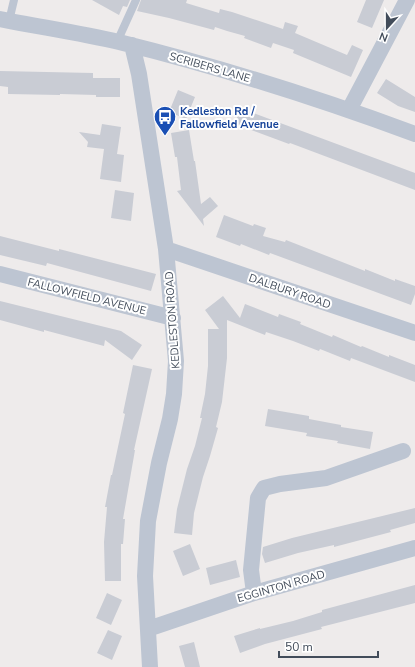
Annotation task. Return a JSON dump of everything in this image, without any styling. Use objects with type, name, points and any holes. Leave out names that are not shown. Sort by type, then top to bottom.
[{"type":"street","points":[[349,110],[407,0]]},
{"type":"street","name":"SCRIBERS LANE","points":[[4,20],[125,44],[235,73],[349,110],[415,134]]},
{"type":"street","name":"KEDLESTON ROAD","points":[[125,44],[145,111],[166,249],[176,360],[174,394],[158,463],[148,521],[145,576],[150,667]]},
{"type":"street","name":"DALBURY ROAD","points":[[166,249],[415,333]]},
{"type":"street","name":"FALLOWFIELD AVENUE","points":[[0,274],[173,318]]},
{"type":"street","points":[[254,593],[251,570],[256,513],[258,498],[264,488],[280,484],[326,478],[403,451]]},
{"type":"street","name":"EGGINTON ROAD","points":[[148,629],[254,593],[415,548]]},
{"type":"lane","points":[[4,20],[14,0]]},
{"type":"lane","points":[[125,44],[136,0]]},
{"type":"building","points":[[92,0],[130,0],[127,7],[123,6],[119,15]]},
{"type":"building","points":[[141,0],[187,0],[186,3],[219,13],[220,9],[232,12],[283,29],[285,22],[298,26],[295,33],[347,55],[352,45],[363,50],[351,77],[293,53],[294,50],[273,43],[271,48],[244,38],[245,36],[215,27],[214,30],[137,11]]},
{"type":"building","points":[[366,0],[384,0],[372,28],[357,22]]},
{"type":"building","points":[[0,71],[93,73],[93,78],[120,78],[120,97],[60,94],[8,94],[8,87],[0,86]]},
{"type":"building","points":[[386,79],[415,97],[415,112],[398,106],[377,93]]},
{"type":"building","points":[[178,90],[195,97],[186,119],[169,112]]},
{"type":"building","points":[[240,108],[415,173],[415,190],[235,124]]},
{"type":"building","points":[[102,124],[121,127],[117,154],[124,155],[121,182],[100,179],[104,149],[87,147],[88,142],[79,132],[100,135]]},
{"type":"building","points":[[189,130],[201,204],[210,197],[218,206],[203,219],[204,226],[177,191],[181,190],[177,157],[175,157],[171,133]]},
{"type":"building","points":[[115,190],[134,193],[131,221],[111,218]]},
{"type":"building","points":[[224,215],[253,226],[254,224],[266,228],[263,236],[285,242],[286,240],[365,271],[365,269],[395,281],[395,279],[415,286],[415,294],[411,305],[270,253],[269,255],[241,244],[240,246],[216,237]]},
{"type":"building","points":[[0,236],[59,251],[59,249],[156,274],[151,291],[47,263],[46,266],[0,255]]},
{"type":"building","points":[[223,296],[240,318],[245,304],[278,317],[279,314],[301,322],[300,324],[332,337],[333,335],[361,347],[362,346],[389,357],[389,355],[415,365],[415,382],[351,358],[350,361],[320,349],[319,351],[266,332],[265,335],[227,320],[227,358],[222,402],[216,427],[218,428],[194,513],[192,535],[174,533],[177,509],[202,418],[200,418],[205,394],[208,366],[208,329],[219,329],[205,310]]},
{"type":"building","points":[[0,301],[121,331],[142,345],[132,360],[105,340],[104,346],[0,320]]},
{"type":"building","points":[[133,365],[152,369],[134,450],[123,519],[125,519],[123,544],[121,544],[121,581],[105,581],[104,542],[107,507],[105,507],[125,414],[123,413]]},
{"type":"building","points":[[268,409],[309,416],[309,419],[341,425],[341,427],[373,432],[370,449],[337,443],[338,441],[306,436],[307,433],[265,426]]},
{"type":"building","points":[[415,508],[415,523],[390,530],[391,532],[334,547],[334,545],[298,553],[265,563],[262,554],[263,547],[292,538]]},
{"type":"building","points":[[190,544],[200,569],[183,576],[173,551]]},
{"type":"building","points":[[236,560],[240,577],[210,585],[206,568]]},
{"type":"building","points":[[415,585],[415,603],[321,627],[322,629],[265,644],[240,653],[234,636],[260,628],[293,621],[322,612],[322,610]]},
{"type":"building","points":[[107,593],[122,600],[111,625],[96,618]]},
{"type":"building","points":[[108,630],[122,636],[112,660],[97,653]]},
{"type":"building","points":[[194,642],[200,667],[185,667],[179,646]]},
{"type":"place","name":"Kedleston Rd / Fallowfield Avenue","points":[[165,136]]}]
